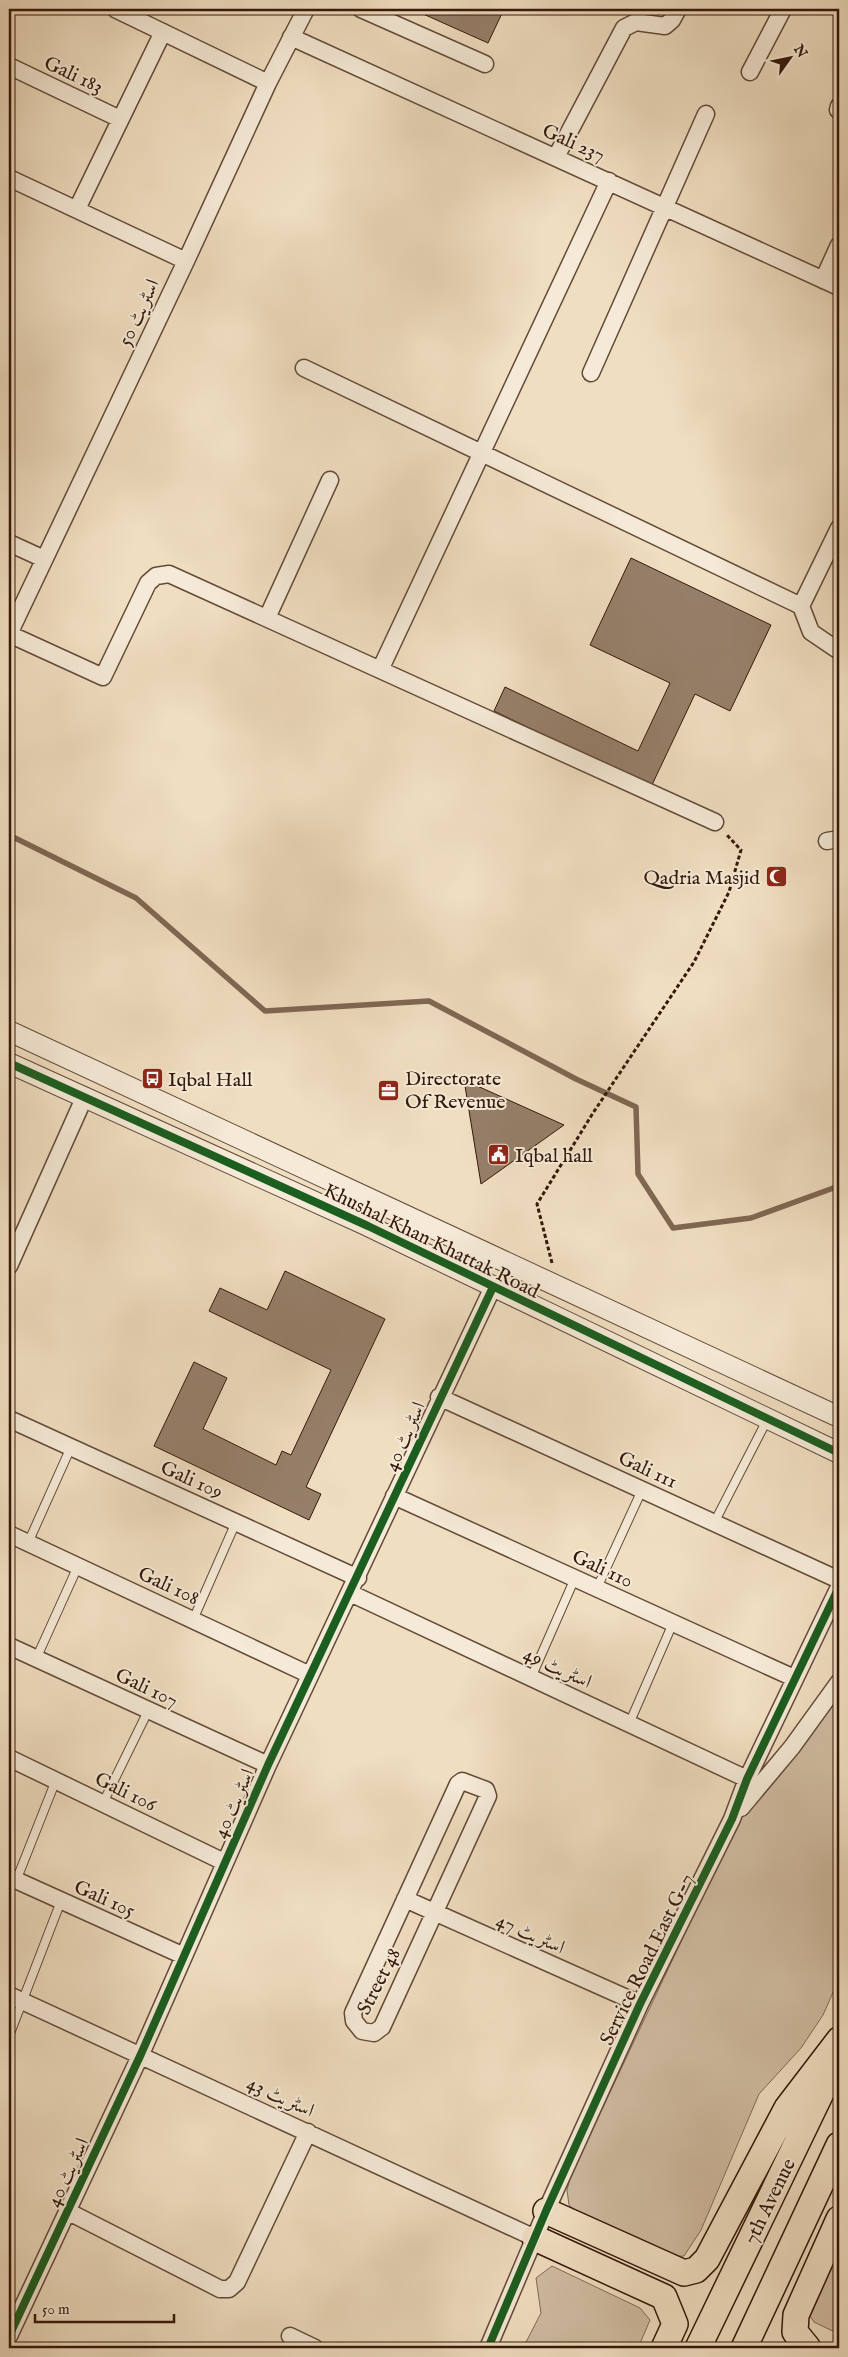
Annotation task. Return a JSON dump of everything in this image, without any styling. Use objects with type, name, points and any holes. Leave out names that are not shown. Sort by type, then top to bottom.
[{"type":"main road","points":[[546,2211],[684,2273],[696,2270],[708,2259],[787,2108],[839,2040]]},
{"type":"main road","name":"7th Avenue","points":[[698,2348],[839,2054]]},
{"type":"main road","name":"7th Avenue","points":[[744,2348],[839,2145]]},
{"type":"main road","points":[[808,2348],[795,2332],[796,2315],[839,2218]]},
{"type":"main road","points":[[535,2238],[664,2297],[675,2324],[664,2348]]},
{"type":"street","points":[[115,9],[268,83]]},
{"type":"street","name":"اسٹریٹ 50","points":[[9,634],[186,261],[268,83],[306,9]]},
{"type":"street","points":[[361,9],[485,64]]},
{"type":"street","points":[[556,157],[624,28],[636,22],[665,26],[672,20],[678,9]]},
{"type":"street","points":[[750,72],[783,9]]},
{"type":"street","points":[[77,210],[163,32]]},
{"type":"street","name":"Gali 237","points":[[291,37],[839,287]]},
{"type":"street","name":"Gali 183","points":[[9,66],[120,119]]},
{"type":"street","points":[[591,373],[706,114]]},
{"type":"street","points":[[9,178],[186,261]]},
{"type":"street","points":[[380,670],[609,181]]},
{"type":"street","points":[[823,280],[839,245]]},
{"type":"street","points":[[304,368],[801,606],[811,632],[839,651]]},
{"type":"street","points":[[267,618],[330,480]]},
{"type":"street","points":[[801,606],[839,528]]},
{"type":"street","points":[[9,543],[44,559]]},
{"type":"street","points":[[9,634],[103,677],[148,583],[156,576],[169,574],[716,822]]},
{"type":"street","name":"Khushal Khan Khattak Road","points":[[9,1031],[837,1415]]},
{"type":"street","name":"Khushal Khan Khattak Road","points":[[9,1063],[368,1226],[839,1453]]},
{"type":"street","points":[[9,1266],[85,1096]]},
{"type":"street","points":[[368,1226],[378,1202]]},
{"type":"street","name":"اسٹریٹ 40","points":[[9,2336],[14,2307],[67,2211],[141,2054],[268,1765],[358,1578],[439,1397],[493,1287]]},
{"type":"street","name":"Gali 111","points":[[439,1397],[839,1580]]},
{"type":"street","name":"Gali 109","points":[[9,1419],[358,1578]]},
{"type":"street","name":"Gali 110","points":[[394,1496],[794,1678]]},
{"type":"street","name":"Gali 108","points":[[9,1534],[310,1675]]},
{"type":"street","name":"Service Road East G-7","points":[[488,2348],[546,2211],[640,2004],[732,1819],[747,1779],[839,1587]]},
{"type":"street","name":"اسٹریٹ 49","points":[[350,1593],[747,1779]]},
{"type":"street","name":"Gali 107","points":[[9,1646],[268,1765]]},
{"type":"street","name":"Service Road East G-7","points":[[732,1819],[792,1747],[839,1682]]},
{"type":"street","name":"Gali 106","points":[[9,1758],[224,1862]]},
{"type":"street","name":"Street 48","points":[[462,1781],[488,1792],[436,1913],[382,2027],[374,2033],[362,2031],[354,2021],[353,2013],[458,1784],[462,1781]]},
{"type":"street","name":"Gali 105","points":[[12,1879],[184,1956]]},
{"type":"street","name":"اسٹریٹ 47","points":[[405,1899],[640,2004]]},
{"type":"street","name":"اسٹریٹ 43","points":[[16,1998],[141,2054],[535,2238]]},
{"type":"street","points":[[67,2211],[220,2289],[229,2289],[237,2282],[308,2132]]},
{"type":"street","points":[[290,2336],[315,2348]]},
{"type":"lane","points":[[714,1523],[768,1418]]},
{"type":"lane","points":[[28,1543],[71,1447]]},
{"type":"lane","points":[[597,1588],[642,1490]]},
{"type":"lane","points":[[193,1620],[236,1522]]},
{"type":"lane","points":[[36,1659],[78,1566]]},
{"type":"lane","points":[[531,1678],[575,1578]]},
{"type":"lane","points":[[629,1724],[673,1622]]},
{"type":"lane","points":[[103,1803],[148,1711]]},
{"type":"lane","points":[[12,1879],[56,1780]]},
{"type":"lane","points":[[9,2036],[16,1998],[61,1901]]},
{"type":"path","points":[[558,1286],[537,1204],[599,1104],[694,962],[729,892],[741,850],[716,822]]},
{"type":"shaded area","points":[[839,1690],[839,1979],[823,2015],[801,2048],[759,2094],[701,2230],[684,2256],[669,2257],[579,2214],[569,2205],[567,2190],[571,2175],[736,1825],[789,1760]]},
{"type":"shaded area","points":[[839,2235],[839,2334],[814,2322],[806,2310]]},
{"type":"shaded area","points":[[552,2266],[640,2308],[650,2320],[638,2348],[523,2348],[541,2313],[536,2278]]},
{"type":"building","points":[[412,9],[504,9],[488,43]]},
{"type":"building","points":[[631,558],[771,625],[730,711],[695,694],[651,787],[494,711],[505,687],[638,751],[670,683],[590,645]]},
{"type":"building","name":"Iqbal hall","points":[[464,1080],[564,1125],[481,1184]]},
{"type":"building","points":[[285,1271],[385,1319],[306,1487],[321,1494],[309,1520],[154,1446],[194,1362],[227,1378],[203,1429],[276,1465],[282,1451],[291,1455],[331,1370],[209,1311],[220,1288],[267,1310]]},
{"type":"waterway","points":[[9,835],[136,898],[265,1011],[429,1001],[576,1079],[636,1107],[638,1174],[673,1228],[751,1218],[839,1186]]},
{"type":"cycle path","points":[[9,1063],[368,1226],[839,1453]]},
{"type":"cycle path","points":[[9,2336],[141,2054],[268,1765],[493,1287]]},
{"type":"cycle path","points":[[488,2348],[546,2211],[640,2004],[732,1819],[747,1779],[839,1587]]},
{"type":"place","name":"Qadria Masjid","points":[[776,877]]},
{"type":"place","name":"Iqbal Hall","points":[[152,1079]]},
{"type":"place","name":"Directorate Of Revenue","points":[[389,1090]]},
{"type":"place","name":"Iqbal hall","points":[[499,1155]]}]
